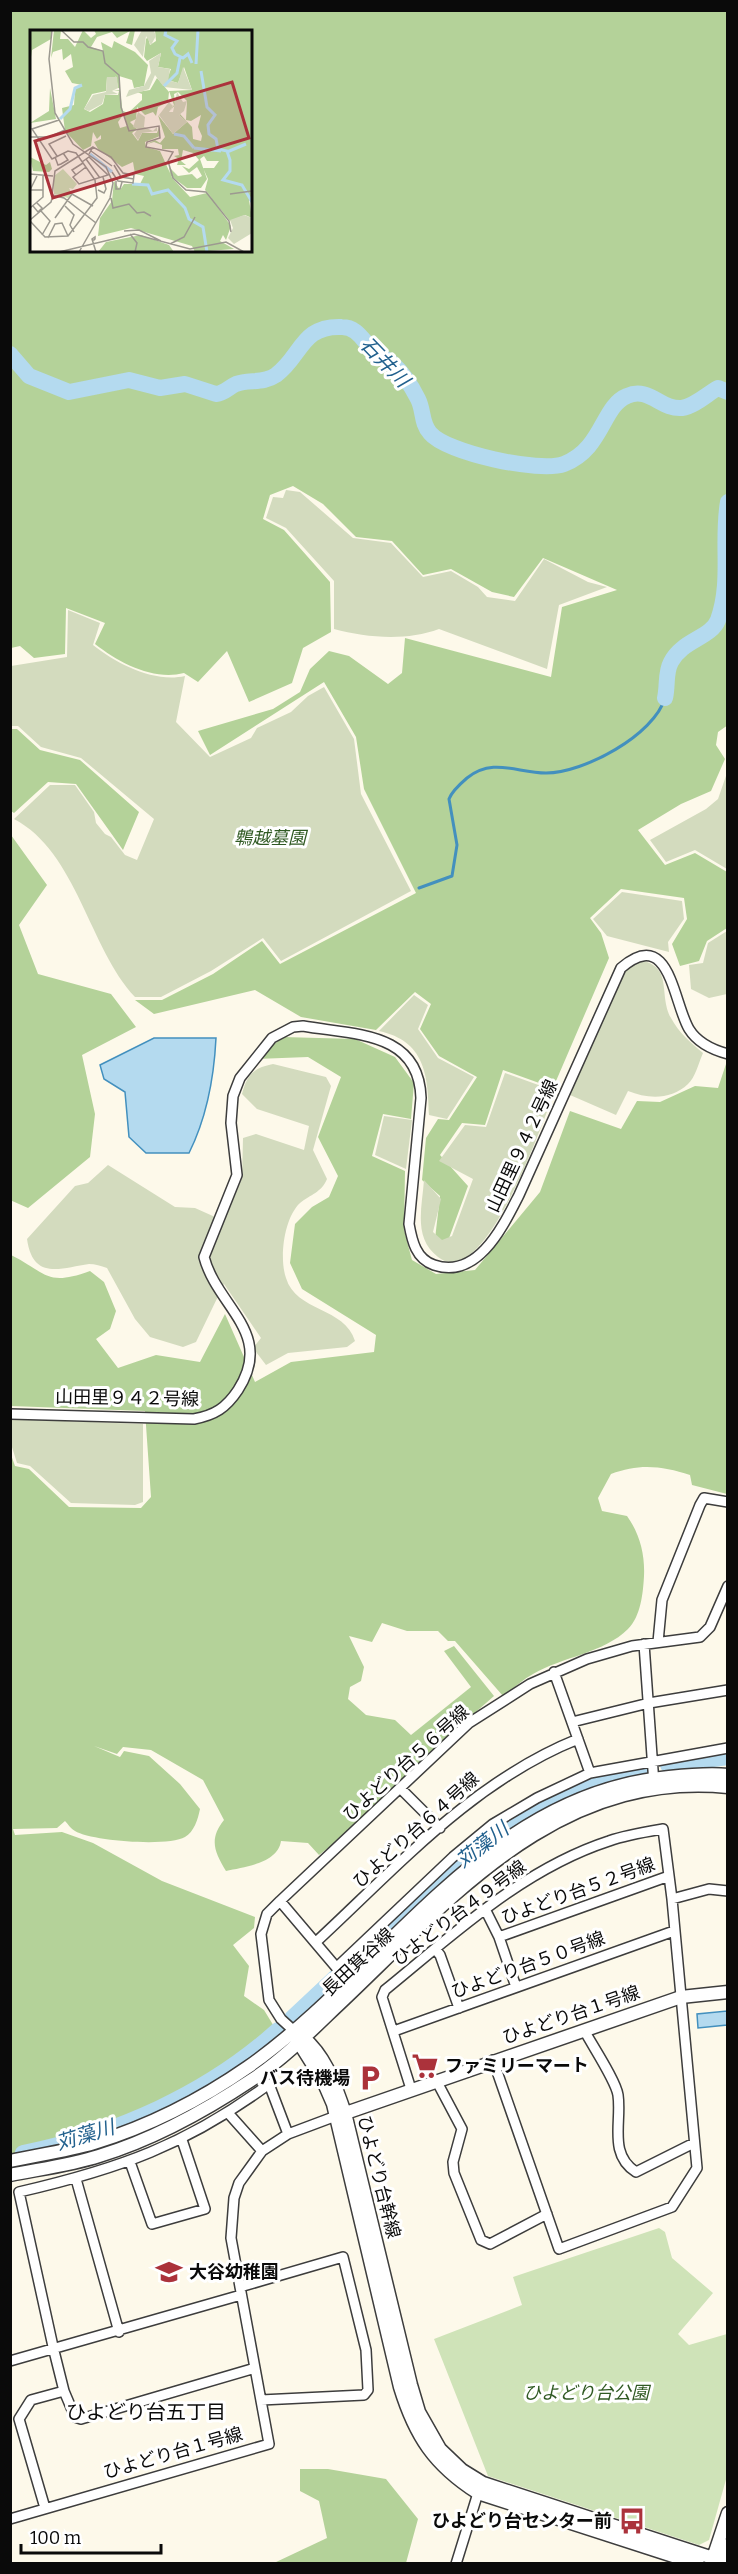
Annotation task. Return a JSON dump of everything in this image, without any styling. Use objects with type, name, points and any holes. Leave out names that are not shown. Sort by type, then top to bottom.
[{"type":"street","name":"山田里９４２号線","points":[[10,1413],[194,1419],[214,1415],[230,1402],[248,1367],[251,1348],[244,1326],[225,1300],[207,1268],[204,1257],[237,1175],[231,1123],[233,1096],[240,1077],[272,1038],[293,1027],[303,1026],[379,1040],[394,1046],[411,1060],[420,1083],[421,1098],[409,1224],[411,1239],[419,1255],[431,1264],[450,1268],[467,1265],[477,1258],[500,1230],[519,1195],[621,968],[630,961],[642,956],[657,959],[664,966],[689,1029],[708,1046],[728,1054]]},
{"type":"street","points":[[658,1642],[662,1600],[700,1505],[704,1498],[728,1502]]},
{"type":"street","name":"ひよどり台５６号線","points":[[293,2030],[281,2019],[269,2000],[261,1934],[267,1914],[469,1723],[530,1684],[587,1659],[644,1644],[686,1641],[700,1637],[710,1627],[728,1586]]},
{"type":"street","points":[[644,1644],[654,1784]]},
{"type":"street","points":[[554,1672],[590,1773]]},
{"type":"street","points":[[572,1722],[649,1703],[728,1690]]},
{"type":"street","name":"ひよどり台６４号線","points":[[316,1942],[440,1828],[504,1775],[548,1751],[578,1739]]},
{"type":"street","points":[[337,1967],[453,1857],[493,1824],[537,1798],[590,1773],[728,1748]]},
{"type":"street","name":"長田箕谷線","points":[[10,2161],[94,2143],[168,2114],[247,2067],[293,2030],[499,1842],[566,1804],[595,1793],[728,1775]]},
{"type":"street","name":"長田箕谷線","points":[[10,2175],[99,2156],[174,2127],[254,2079],[301,2041],[471,1880],[507,1851],[568,1815],[654,1784],[728,1787]]},
{"type":"street","points":[[401,1789],[440,1828]]},
{"type":"street","name":"ひよどり台４９号線","points":[[411,2089],[382,1997],[386,1990],[485,1909],[529,1878],[572,1856],[609,1841],[663,1829],[672,1899],[697,2168],[672,2207],[559,2249],[547,2214]]},
{"type":"street","name":"ひよどり台５２号線","points":[[499,1937],[669,1876]]},
{"type":"street","points":[[672,1899],[709,1888],[728,1891]]},
{"type":"street","points":[[280,1901],[348,1980]]},
{"type":"street","points":[[485,1909],[499,1937],[516,1987]]},
{"type":"street","name":"ひよどり台５０号線","points":[[394,2031],[674,1931]]},
{"type":"street","points":[[435,1949],[440,1955],[459,2008]]},
{"type":"street","name":"ひよどり台１号線","points":[[10,2519],[269,2444],[231,2238],[231,2214],[239,2183],[262,2151],[288,2134],[493,2060],[681,1997],[728,1992]]},
{"type":"street","name":"ひよどり台幹線","points":[[293,2030],[340,2114],[419,2412],[440,2449],[462,2470],[499,2490],[716,2562]]},
{"type":"street","points":[[584,2030],[618,2094],[617,2136],[620,2151],[628,2166],[636,2172],[694,2143]]},
{"type":"street","points":[[436,2080],[462,2129],[453,2162],[453,2173],[481,2240],[490,2244],[547,2214],[493,2060]]},
{"type":"street","points":[[255,2368],[81,2419],[72,2413],[54,2351],[19,2192],[76,2179],[130,2162],[182,2140],[229,2114],[269,2084],[288,2134]]},
{"type":"street","points":[[229,2114],[262,2151]]},
{"type":"street","name":"ひよどり台幹線","points":[[340,2114],[409,2415],[422,2441],[433,2456],[456,2479],[478,2493],[698,2564]]},
{"type":"street","points":[[130,2162],[152,2224],[205,2209],[182,2140]]},
{"type":"street","points":[[76,2179],[119,2332]]},
{"type":"street","points":[[10,2361],[119,2332],[344,2257],[366,2350],[368,2390],[364,2395],[261,2400]]},
{"type":"street","points":[[45,2508],[19,2420],[31,2400],[64,2391]]},
{"type":"street","points":[[456,2564],[478,2493]]},
{"type":"street","points":[[716,2562],[728,2513]]},
{"type":"street","points":[[716,2562],[728,2545]]},
{"type":"green space","points":[[11,11],[727,11],[728,725],[718,732],[716,745],[725,759],[711,791],[681,804],[638,830],[665,865],[695,853],[727,872],[727,928],[707,941],[699,961],[680,966],[672,944],[687,919],[684,898],[621,889],[590,918],[601,933],[609,958],[553,1088],[503,1070],[485,1125],[462,1123],[440,1155],[468,1186],[448,1241],[435,1239],[440,1196],[422,1180],[426,1138],[438,1119],[449,1120],[477,1077],[439,1056],[420,1029],[431,1004],[415,992],[376,1030],[301,1017],[255,990],[154,1014],[135,1000],[162,1000],[213,974],[262,941],[280,964],[416,893],[364,789],[356,737],[324,682],[210,755],[198,731],[273,709],[300,692],[310,669],[329,651],[349,656],[388,684],[402,673],[405,638],[551,677],[562,607],[617,590],[543,558],[514,597],[492,592],[451,569],[423,575],[392,541],[356,537],[323,504],[293,486],[270,495],[263,519],[284,530],[330,582],[331,632],[303,648],[292,683],[249,702],[227,651],[198,682],[184,673],[161,675],[137,669],[115,658],[95,644],[105,623],[66,608],[65,654],[34,658],[20,646],[11,648]]},
{"type":"green space","points":[[286,490],[300,492],[353,538],[391,543],[423,577],[451,571],[478,587],[487,597],[515,601],[544,559],[588,582],[607,587],[559,605],[547,669],[439,629],[414,635],[387,637],[334,629],[334,581],[286,528],[266,518],[273,497],[283,498]]},
{"type":"green space","name":"鵯越墓園","points":[[68,610],[100,623],[93,645],[113,659],[136,670],[161,677],[185,676],[176,722],[210,757],[251,738],[257,728],[291,712],[308,696],[324,687],[354,739],[361,794],[411,891],[281,961],[263,938],[211,971],[161,997],[135,997],[119,977],[68,877],[53,854],[35,834],[14,819],[50,785],[75,785],[94,812],[96,823],[105,834],[111,837],[125,855],[137,860],[154,819],[81,758],[41,747],[18,726],[11,726],[11,666],[67,657]]},
{"type":"green space","points":[[10,729],[17,729],[40,750],[80,760],[139,812],[123,850],[76,784],[48,782],[14,813],[11,811]]},
{"type":"green space","points":[[727,773],[727,869],[695,850],[666,862],[650,840],[706,809],[718,799]]},
{"type":"green space","points":[[11,835],[47,885],[19,925],[38,974],[111,994],[136,1027],[82,1055],[95,1114],[90,1157],[28,1208],[10,1200]]},
{"type":"green space","points":[[622,892],[682,901],[684,919],[668,942],[669,952],[607,936],[593,919]]},
{"type":"green space","points":[[727,931],[727,994],[709,998],[691,989],[689,965],[703,963],[708,943]]},
{"type":"green space","points":[[640,960],[657,969],[661,975],[667,1009],[671,1018],[681,1033],[703,1053],[693,1078],[681,1089],[667,1095],[651,1097],[628,1091],[616,1115],[570,1095],[617,977],[628,965]]},
{"type":"green space","points":[[414,995],[428,1005],[418,1029],[438,1058],[474,1077],[447,1119],[429,1115],[425,1073],[415,1051],[394,1036],[379,1031]]},
{"type":"green space","points":[[283,1037],[355,1039],[395,1057],[414,1083],[411,1119],[383,1114],[372,1156],[405,1171],[404,1230],[412,1260],[436,1274],[475,1270],[540,1192],[570,1111],[621,1129],[637,1101],[660,1102],[695,1086],[718,1088],[727,1061],[727,1494],[692,1485],[690,1475],[661,1468],[631,1468],[611,1474],[598,1498],[602,1511],[627,1516],[638,1537],[642,1553],[643,1590],[636,1618],[628,1629],[607,1644],[544,1668],[503,1696],[455,1641],[448,1641],[438,1631],[407,1631],[382,1623],[372,1642],[349,1636],[364,1667],[361,1681],[350,1687],[348,1699],[366,1715],[395,1720],[411,1735],[471,1687],[444,1651],[454,1646],[494,1696],[429,1753],[370,1815],[319,1855],[308,1843],[281,1841],[274,1854],[260,1863],[226,1871],[215,1845],[216,1833],[224,1820],[203,1780],[151,1750],[123,1747],[117,1754],[94,1746],[120,1757],[124,1751],[149,1756],[180,1784],[200,1809],[191,1832],[176,1840],[130,1842],[84,1835],[74,1830],[65,1821],[57,1828],[13,1829],[15,1835],[62,1832],[93,1843],[162,1881],[255,1917],[254,1928],[233,1945],[249,1966],[244,1996],[264,2010],[275,2028],[241,2063],[130,2124],[11,2167],[10,1452],[15,1466],[29,1469],[69,1507],[141,1508],[151,1497],[145,1411],[11,1406],[11,1255],[48,1276],[64,1278],[90,1271],[104,1282],[116,1311],[110,1329],[96,1339],[118,1368],[156,1355],[200,1362],[225,1314],[255,1382],[291,1362],[374,1352],[376,1335],[302,1289],[290,1263],[295,1224],[312,1207],[329,1197],[338,1176],[318,1137],[341,1077],[308,1057],[256,1059]]},
{"type":"green space","points":[[273,1064],[326,1077],[331,1086],[313,1150],[327,1179],[319,1190],[300,1203],[290,1218],[284,1239],[283,1260],[286,1278],[291,1289],[310,1304],[341,1322],[350,1330],[355,1341],[347,1347],[288,1353],[266,1365],[253,1348],[261,1338],[224,1284],[196,1342],[183,1347],[150,1337],[135,1319],[107,1268],[89,1264],[50,1269],[35,1261],[27,1239],[75,1186],[88,1183],[108,1165],[175,1207],[195,1208],[224,1221],[242,1178],[243,1138],[256,1134],[304,1150],[309,1126],[257,1109],[242,1094],[252,1073]]},
{"type":"green space","points":[[505,1073],[555,1091],[525,1166],[510,1199],[493,1228],[474,1251],[456,1262],[438,1257],[430,1249],[422,1232],[424,1180],[441,1199],[433,1232],[442,1240],[452,1236],[473,1179],[439,1161],[465,1125],[486,1127]]},
{"type":"green space","points":[[384,1116],[412,1120],[406,1169],[375,1155]]},
{"type":"green space","points":[[11,1419],[143,1424],[143,1502],[135,1505],[71,1503],[30,1466],[17,1463],[11,1444]]},
{"type":"green space","name":"ひよどり台公園","points":[[659,2228],[665,2232],[672,2258],[713,2293],[678,2334],[689,2345],[727,2334],[727,2476],[709,2540],[699,2545],[488,2476],[434,2339],[522,2305],[513,2277]]},
{"type":"green space","points":[[300,2469],[328,2469],[386,2479],[418,2519],[406,2563],[274,2563],[327,2538],[319,2501],[300,2491]]},
{"type":"water","points":[[154,1038],[216,1038],[208,1097],[201,1125],[189,1153],[146,1153],[129,1137],[125,1092],[104,1079],[100,1065]]},
{"type":"water","points":[[727,2011],[727,2025],[698,2028],[697,2014]]},
{"type":"waterway","name":"石井川","points":[[10,354],[29,376],[69,392],[129,380],[160,388],[185,384],[216,394],[236,384],[266,380],[276,375],[303,343],[318,331],[328,328],[348,328],[357,333],[372,349],[399,371],[418,399],[427,429],[439,440],[473,454],[535,466],[564,464],[577,457],[594,439],[612,409],[627,396],[642,394],[668,406],[682,408],[718,388],[728,392]]},
{"type":"waterway","points":[[665,698],[671,662],[682,649],[709,631],[718,620],[724,591],[728,502]]},
{"type":"waterway","points":[[419,888],[452,876],[457,845],[449,799],[454,790],[467,778],[486,768],[496,767],[546,773],[562,771],[597,759],[633,738],[658,712],[665,698]]},
{"type":"waterway","name":"苅藻川","points":[[668,1765],[728,1757]]},
{"type":"waterway","name":"苅藻川","points":[[347,1967],[464,1857],[531,1807],[613,1775],[645,1769]]},
{"type":"waterway","name":"苅藻川","points":[[292,2018],[339,1974]]},
{"type":"waterway","name":"苅藻川","points":[[23,2153],[92,2135],[159,2108],[221,2074],[278,2030]]},
{"type":"place","name":"ファミリーマート","points":[[425,2066]]},
{"type":"place","name":"バス待機場","points":[[370,2078]]},
{"type":"place","name":"大谷幼稚園","points":[[169,2272]]},
{"type":"place","name":"ひよどり台センター前","points":[[632,2521]]},
{"type":"district","name":"ひよどり台五丁目","points":[[146,2412]]}]
